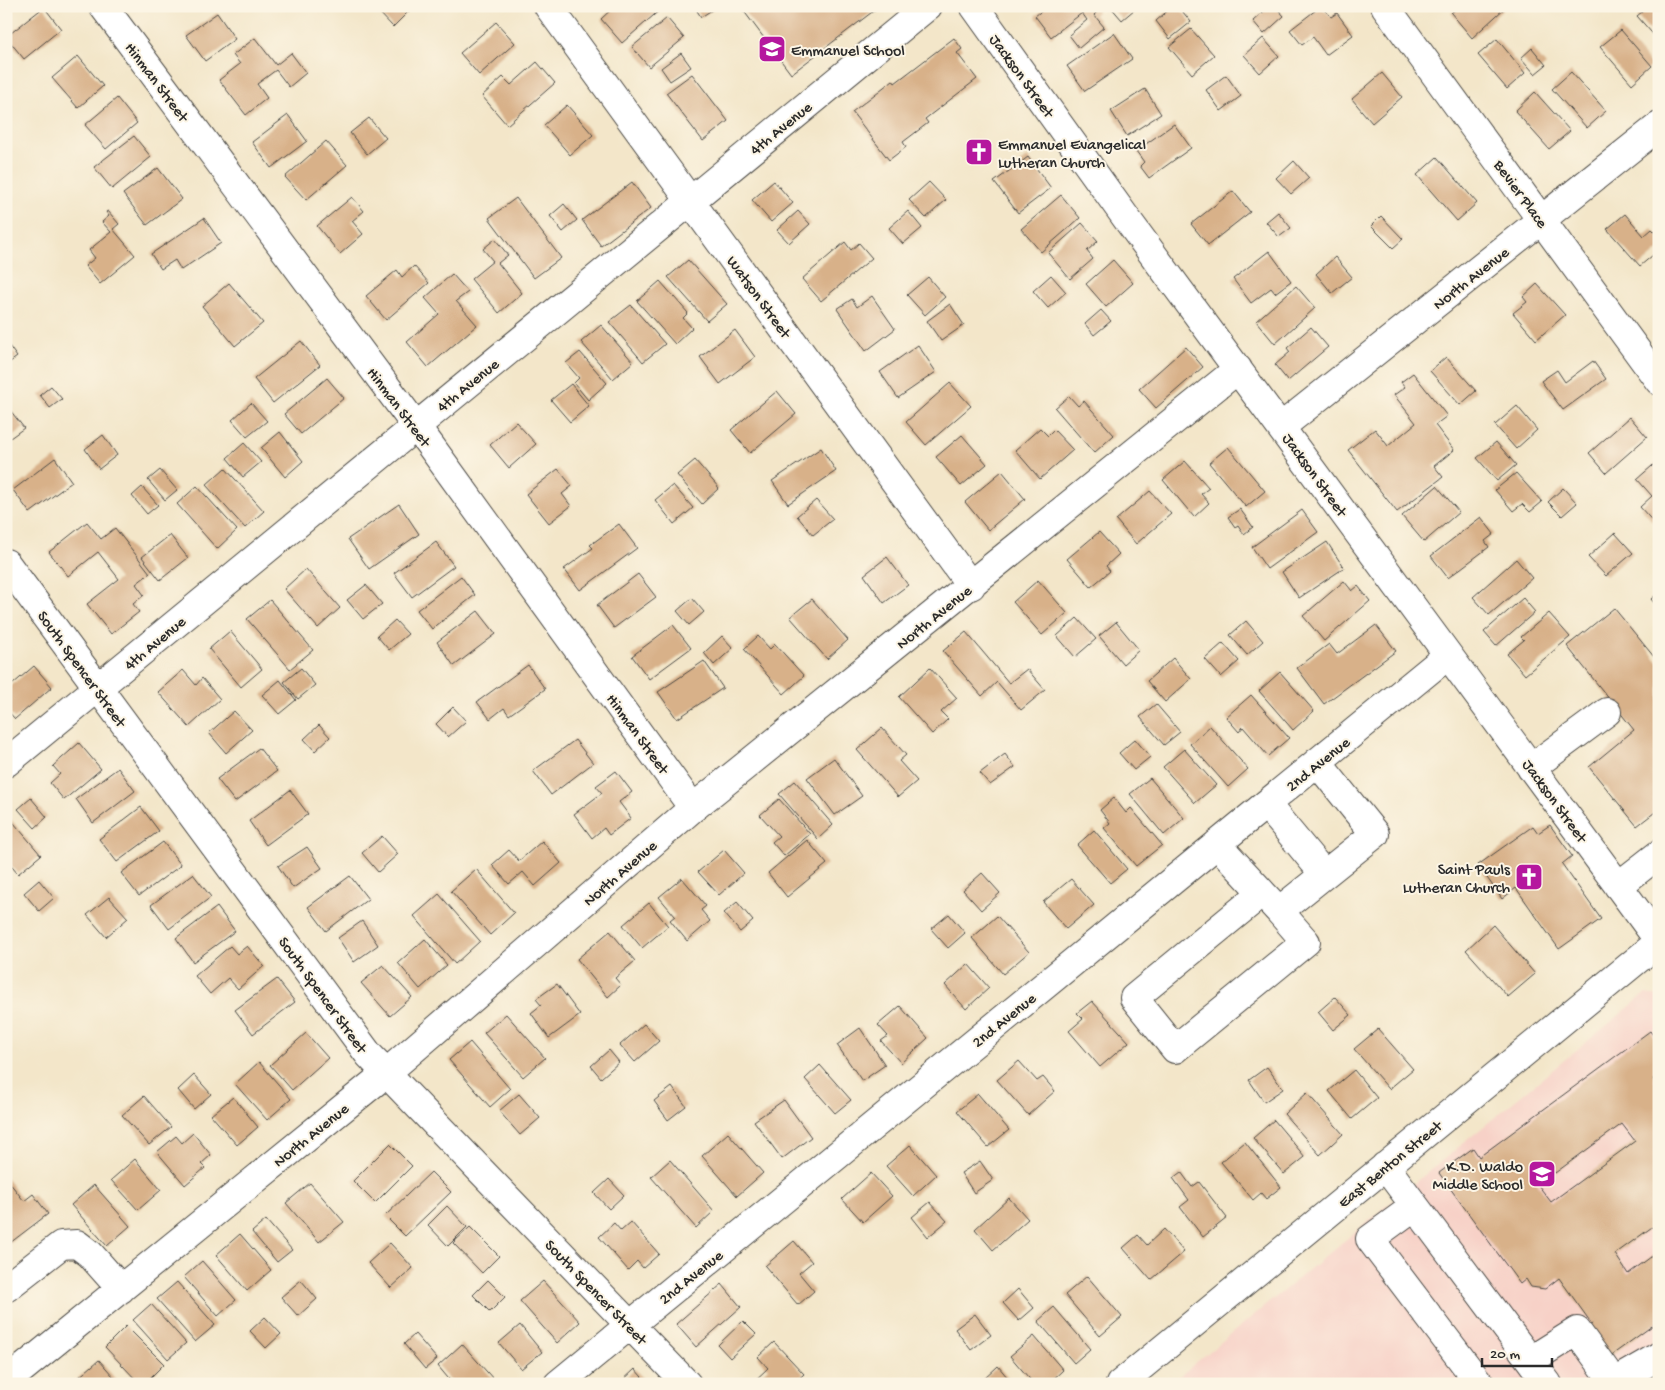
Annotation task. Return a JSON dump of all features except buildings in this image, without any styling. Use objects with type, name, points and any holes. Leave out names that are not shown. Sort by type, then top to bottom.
[{"type":"street","name":"Hinman Street","points":[[103,6],[416,427],[693,808]]},
{"type":"street","name":"Watson Street","points":[[548,6],[971,586]]},
{"type":"street","name":"4th Avenue","points":[[6,762],[98,689],[928,6]]},
{"type":"street","name":"Jackson Street","points":[[974,6],[1129,222],[1659,942]]},
{"type":"street","name":"Bevier Place","points":[[1385,6],[1659,381]]},
{"type":"street","name":"North Avenue","points":[[1281,427],[1659,126]]},
{"type":"street","name":"North Avenue","points":[[6,1382],[385,1074],[693,808],[971,586],[1238,368]]},
{"type":"street","name":"South Spencer Street","points":[[6,563],[369,1055],[385,1074],[631,1324],[687,1384]]},
{"type":"street","name":"2nd Avenue","points":[[558,1384],[1448,655]]},
{"type":"street","points":[[1532,768],[1607,712]]},
{"type":"street","points":[[1218,844],[1270,902],[1306,942],[1175,1049],[1134,998],[1270,902],[1324,874],[1375,834],[1317,762]]},
{"type":"street","points":[[1266,804],[1324,874]]},
{"type":"street","points":[[1618,886],[1659,854]]},
{"type":"street","name":"East Benton Street","points":[[1120,1384],[1659,942]]},
{"type":"street","points":[[1385,1166],[1548,1384]]},
{"type":"street","points":[[1415,1206],[1370,1239],[1480,1384]]},
{"type":"street","points":[[6,1288],[61,1245],[77,1244],[90,1254],[121,1289]]},
{"type":"street","points":[[1531,1360],[1577,1331],[1614,1382],[1659,1356]]},
{"type":"shaded area","name":"K.D. Waldo Middle School","points":[[1645,994],[1659,996],[1659,1352],[1620,1384],[1170,1384]]},
{"type":"place","name":"Emmanuel School","points":[[772,49]]},
{"type":"place","name":"Emmanuel Evangelical Lutheran Church","points":[[979,152]]},
{"type":"place","name":"Saint Pauls Lutheran Church","points":[[1529,877]]},
{"type":"place","name":"K.D. Waldo Middle School","points":[[1542,1174]]}]
